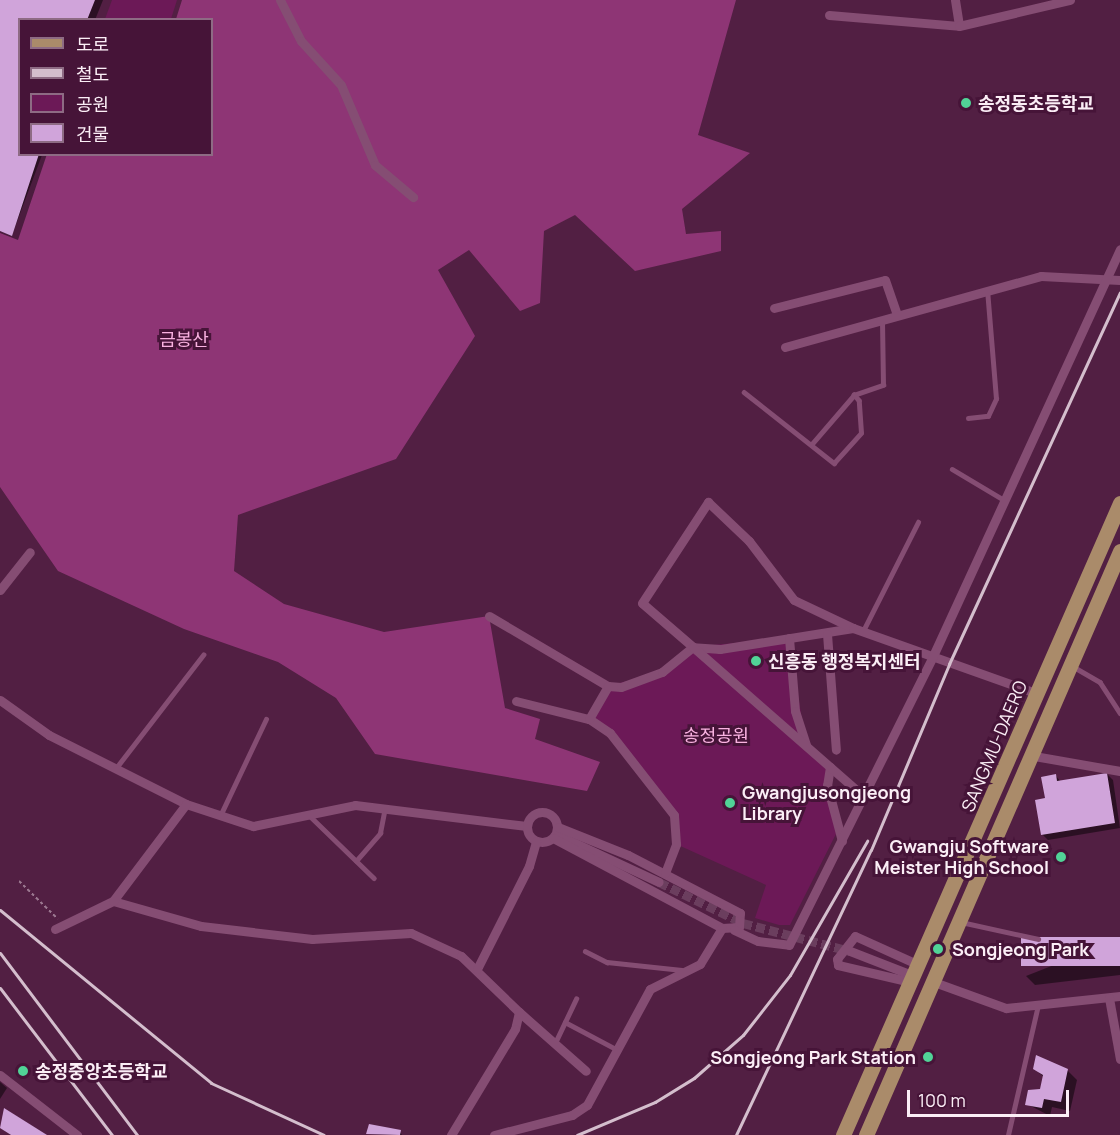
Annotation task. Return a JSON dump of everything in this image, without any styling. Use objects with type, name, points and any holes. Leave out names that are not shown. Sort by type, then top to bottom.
[{"type":"main road","name":"SANGMU-DAERO","points":[[843,1135],[1120,503]]},
{"type":"main road","points":[[866,1135],[1112,579],[1120,551]]},
{"type":"street","points":[[280,0],[301,41],[341,85],[375,165],[413,197]]},
{"type":"street","points":[[955,0],[959,26]]},
{"type":"street","points":[[829,15],[959,26],[1070,0]]},
{"type":"street","points":[[555,833],[722,928],[734,930],[758,941],[789,945],[932,658],[1120,249]]},
{"type":"street","points":[[785,347],[897,314],[1041,276],[1120,280]]},
{"type":"street","points":[[774,308],[885,280],[897,314]]},
{"type":"street","points":[[863,796],[642,603],[708,502],[749,541],[788,594],[852,628],[1038,694]]},
{"type":"street","points":[[0,590],[30,552]]},
{"type":"street","points":[[489,616],[608,686],[621,687],[662,672],[693,647],[720,649],[827,634],[852,628]]},
{"type":"street","points":[[827,634],[836,750]]},
{"type":"street","points":[[789,638],[795,711],[806,745]]},
{"type":"street","points":[[589,719],[608,686]]},
{"type":"street","points":[[0,700],[49,735],[186,804],[253,826],[355,805],[386,806],[527,826]]},
{"type":"street","points":[[516,701],[589,719],[610,733],[674,815],[676,844],[666,873]]},
{"type":"street","points":[[1034,756],[1120,771]]},
{"type":"street","points":[[830,767],[827,785],[842,841]]},
{"type":"street","points":[[58,926],[113,901],[186,804]]},
{"type":"street","points":[[527,826],[541,811],[555,817],[555,833]]},
{"type":"street","points":[[477,969],[530,866],[536,841],[527,826]]},
{"type":"street","points":[[555,833],[659,882]]},
{"type":"street","points":[[536,841],[555,833],[666,873],[740,913],[743,916],[734,930]]},
{"type":"street","points":[[113,901],[201,926],[312,939],[411,933],[433,940],[477,969],[554,1046],[586,1071]]},
{"type":"street","points":[[494,1135],[572,1115],[587,1105],[650,989],[710,955],[722,928]]},
{"type":"street","points":[[855,936],[915,974],[838,965],[837,958],[855,936]]},
{"type":"street","points":[[850,951],[915,974]]},
{"type":"street","points":[[934,982],[1006,1008],[1120,996]]},
{"type":"street","points":[[1109,998],[1120,1059]]},
{"type":"street","points":[[451,1135],[515,1029],[519,1012]]},
{"type":"street","points":[[0,1075],[77,1135]]},
{"type":"lane","points":[[968,418],[988,416],[996,399],[987,290]]},
{"type":"lane","points":[[811,446],[854,395],[877,391],[886,380],[882,319]]},
{"type":"lane","points":[[744,392],[834,463],[861,433],[859,401],[854,395]]},
{"type":"lane","points":[[952,469],[1006,501]]},
{"type":"lane","points":[[863,631],[918,522]]},
{"type":"lane","points":[[116,768],[203,655]]},
{"type":"lane","points":[[1072,665],[1100,682],[1120,713]]},
{"type":"lane","points":[[220,816],[266,719]]},
{"type":"lane","points":[[356,861],[380,833],[386,806]]},
{"type":"lane","points":[[310,816],[374,878]]},
{"type":"lane","points":[[961,922],[1038,939]]},
{"type":"lane","points":[[585,951],[608,962],[659,963],[682,970]]},
{"type":"lane","points":[[554,1046],[576,999]]},
{"type":"lane","points":[[1008,1135],[1038,1005]]},
{"type":"lane","points":[[565,1022],[616,1049]]},
{"type":"path","points":[[19,880],[58,926]]},
{"type":"green space","points":[[112,0],[177,0],[171,18],[105,18]]},
{"type":"green space","name":"금봉산","points":[[182,0],[736,0],[698,135],[750,153],[682,209],[686,234],[721,231],[721,251],[635,271],[575,215],[544,231],[540,303],[520,311],[469,250],[438,270],[475,336],[396,459],[238,515],[234,571],[284,604],[384,632],[489,616],[505,708],[540,719],[535,739],[600,762],[587,791],[375,754],[336,698],[278,662],[184,629],[58,571],[0,487],[0,231],[12,235],[42,156],[213,156],[213,18],[176,18]]},
{"type":"green space","name":"송정공원","points":[[789,638],[806,745],[830,767],[827,785],[838,830],[790,925],[779,925],[755,918],[766,885],[676,844],[674,815],[610,733],[589,719],[608,686],[662,672],[693,647]]},
{"type":"building","points":[[0,0],[95,0],[88,18],[18,18],[18,156],[38,156],[12,236],[0,231]]},
{"type":"building","points":[[1107,773],[1115,823],[1041,835],[1035,800],[1045,798],[1041,777],[1056,774],[1057,781]]},
{"type":"building","points":[[1021,937],[1120,937],[1120,966],[1021,966]]},
{"type":"building","points":[[1036,1055],[1068,1069],[1061,1102],[1044,1099],[1042,1108],[1025,1105],[1028,1090],[1040,1089],[1043,1075],[1033,1069]]},
{"type":"building","points":[[4,1108],[47,1135],[11,1135],[0,1128]]},
{"type":"building","points":[[369,1124],[401,1130],[400,1135],[366,1134]]},
{"type":"tunnel","points":[[659,882],[743,923],[850,951]]},
{"type":"railway","points":[[736,1135],[871,850],[949,664],[1120,293]]},
{"type":"railway","points":[[577,1135],[655,1102],[694,1078],[743,1035],[790,975],[867,841]]},
{"type":"railway","points":[[0,910],[211,1083],[324,1135]]},
{"type":"railway","points":[[0,953],[137,1135]]},
{"type":"railway","points":[[0,988],[112,1135]]},
{"type":"place","name":"송정동초등학교","points":[[966,103]]},
{"type":"place","name":"신흥동 행정복지센터","points":[[756,661]]},
{"type":"place","name":"Gwangjusongjeong Library","points":[[730,803]]},
{"type":"place","name":"Gwangju Software Meister High School","points":[[1061,857]]},
{"type":"place","name":"Songjeong Park","points":[[938,949]]},
{"type":"place","name":"Songjeong Park Station","points":[[928,1057]]},
{"type":"place","name":"송정중앙초등학교","points":[[23,1071]]}]
